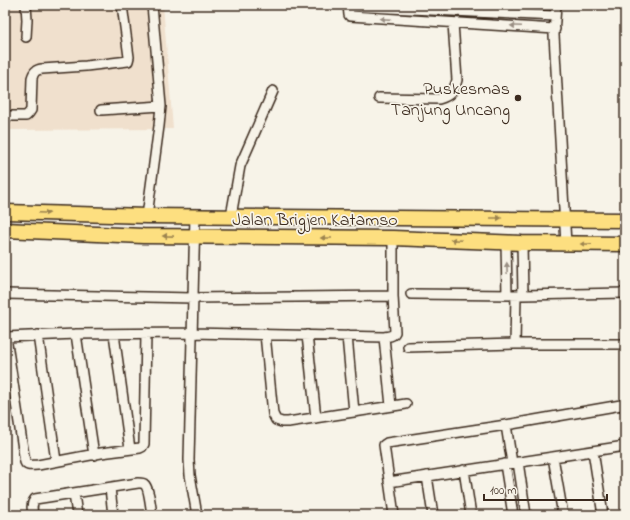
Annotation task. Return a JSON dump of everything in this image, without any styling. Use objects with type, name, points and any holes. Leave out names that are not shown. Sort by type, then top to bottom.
[{"type":"highway","name":"Jalan Brigjen Katamso","points":[[5,212],[147,216],[625,220]]},
{"type":"highway","name":"Jalan Brigjen Katamso","points":[[5,230],[143,236],[393,238],[522,243],[625,244]]},
{"type":"lane","points":[[26,5],[26,37]]},
{"type":"lane","points":[[5,116],[26,116],[29,113],[31,110],[32,78],[33,73],[36,71],[42,69],[128,61],[129,57],[122,5]]},
{"type":"lane","points":[[147,216],[159,126],[160,106],[152,5]]},
{"type":"lane","points":[[555,16],[440,8],[348,5],[350,16],[555,29]]},
{"type":"lane","points":[[530,5],[530,15]]},
{"type":"lane","points":[[556,5],[554,35],[566,244]]},
{"type":"lane","points":[[438,22],[440,8]]},
{"type":"lane","points":[[379,98],[439,100],[446,97],[450,93],[457,80],[453,23]]},
{"type":"lane","points":[[231,216],[240,166],[273,91]]},
{"type":"lane","points":[[101,110],[160,106]]},
{"type":"lane","points":[[195,216],[189,460],[197,515]]},
{"type":"lane","points":[[146,333],[144,444],[142,447],[28,466],[26,465],[6,337],[146,333],[392,336],[395,332],[393,296],[393,238]]},
{"type":"lane","points":[[506,242],[515,295]]},
{"type":"lane","points":[[515,344],[515,295],[522,243]]},
{"type":"lane","points":[[411,294],[515,295],[625,293]]},
{"type":"lane","points":[[5,294],[193,298],[393,296]]},
{"type":"lane","points":[[76,334],[94,455]]},
{"type":"lane","points":[[114,334],[130,449]]},
{"type":"lane","points":[[265,334],[273,414],[276,420],[288,422],[406,404]]},
{"type":"lane","points":[[307,335],[316,418]]},
{"type":"lane","points":[[38,336],[56,461]]},
{"type":"lane","points":[[347,336],[354,412]]},
{"type":"lane","points":[[384,336],[391,406]]},
{"type":"lane","points":[[408,347],[515,344],[625,344]]},
{"type":"lane","points":[[394,515],[384,445],[387,443],[506,426],[621,405],[625,408]]},
{"type":"lane","points":[[506,426],[512,463],[526,515]]},
{"type":"lane","points":[[389,482],[625,446]]},
{"type":"lane","points":[[593,451],[602,515]]},
{"type":"lane","points":[[553,457],[563,515]]},
{"type":"lane","points":[[512,463],[514,515]]},
{"type":"lane","points":[[464,470],[471,515]]},
{"type":"lane","points":[[427,476],[433,515]]},
{"type":"lane","points":[[33,515],[32,502],[35,499],[144,483],[148,490],[152,515]]},
{"type":"lane","points":[[110,488],[114,515]]},
{"type":"lane","points":[[74,494],[77,515]]},
{"type":"shaded area","points":[[5,5],[163,5],[173,129],[5,130]]},
{"type":"place","name":"Puskesmas Tanjung Uncang","points":[[518,98]]}]
